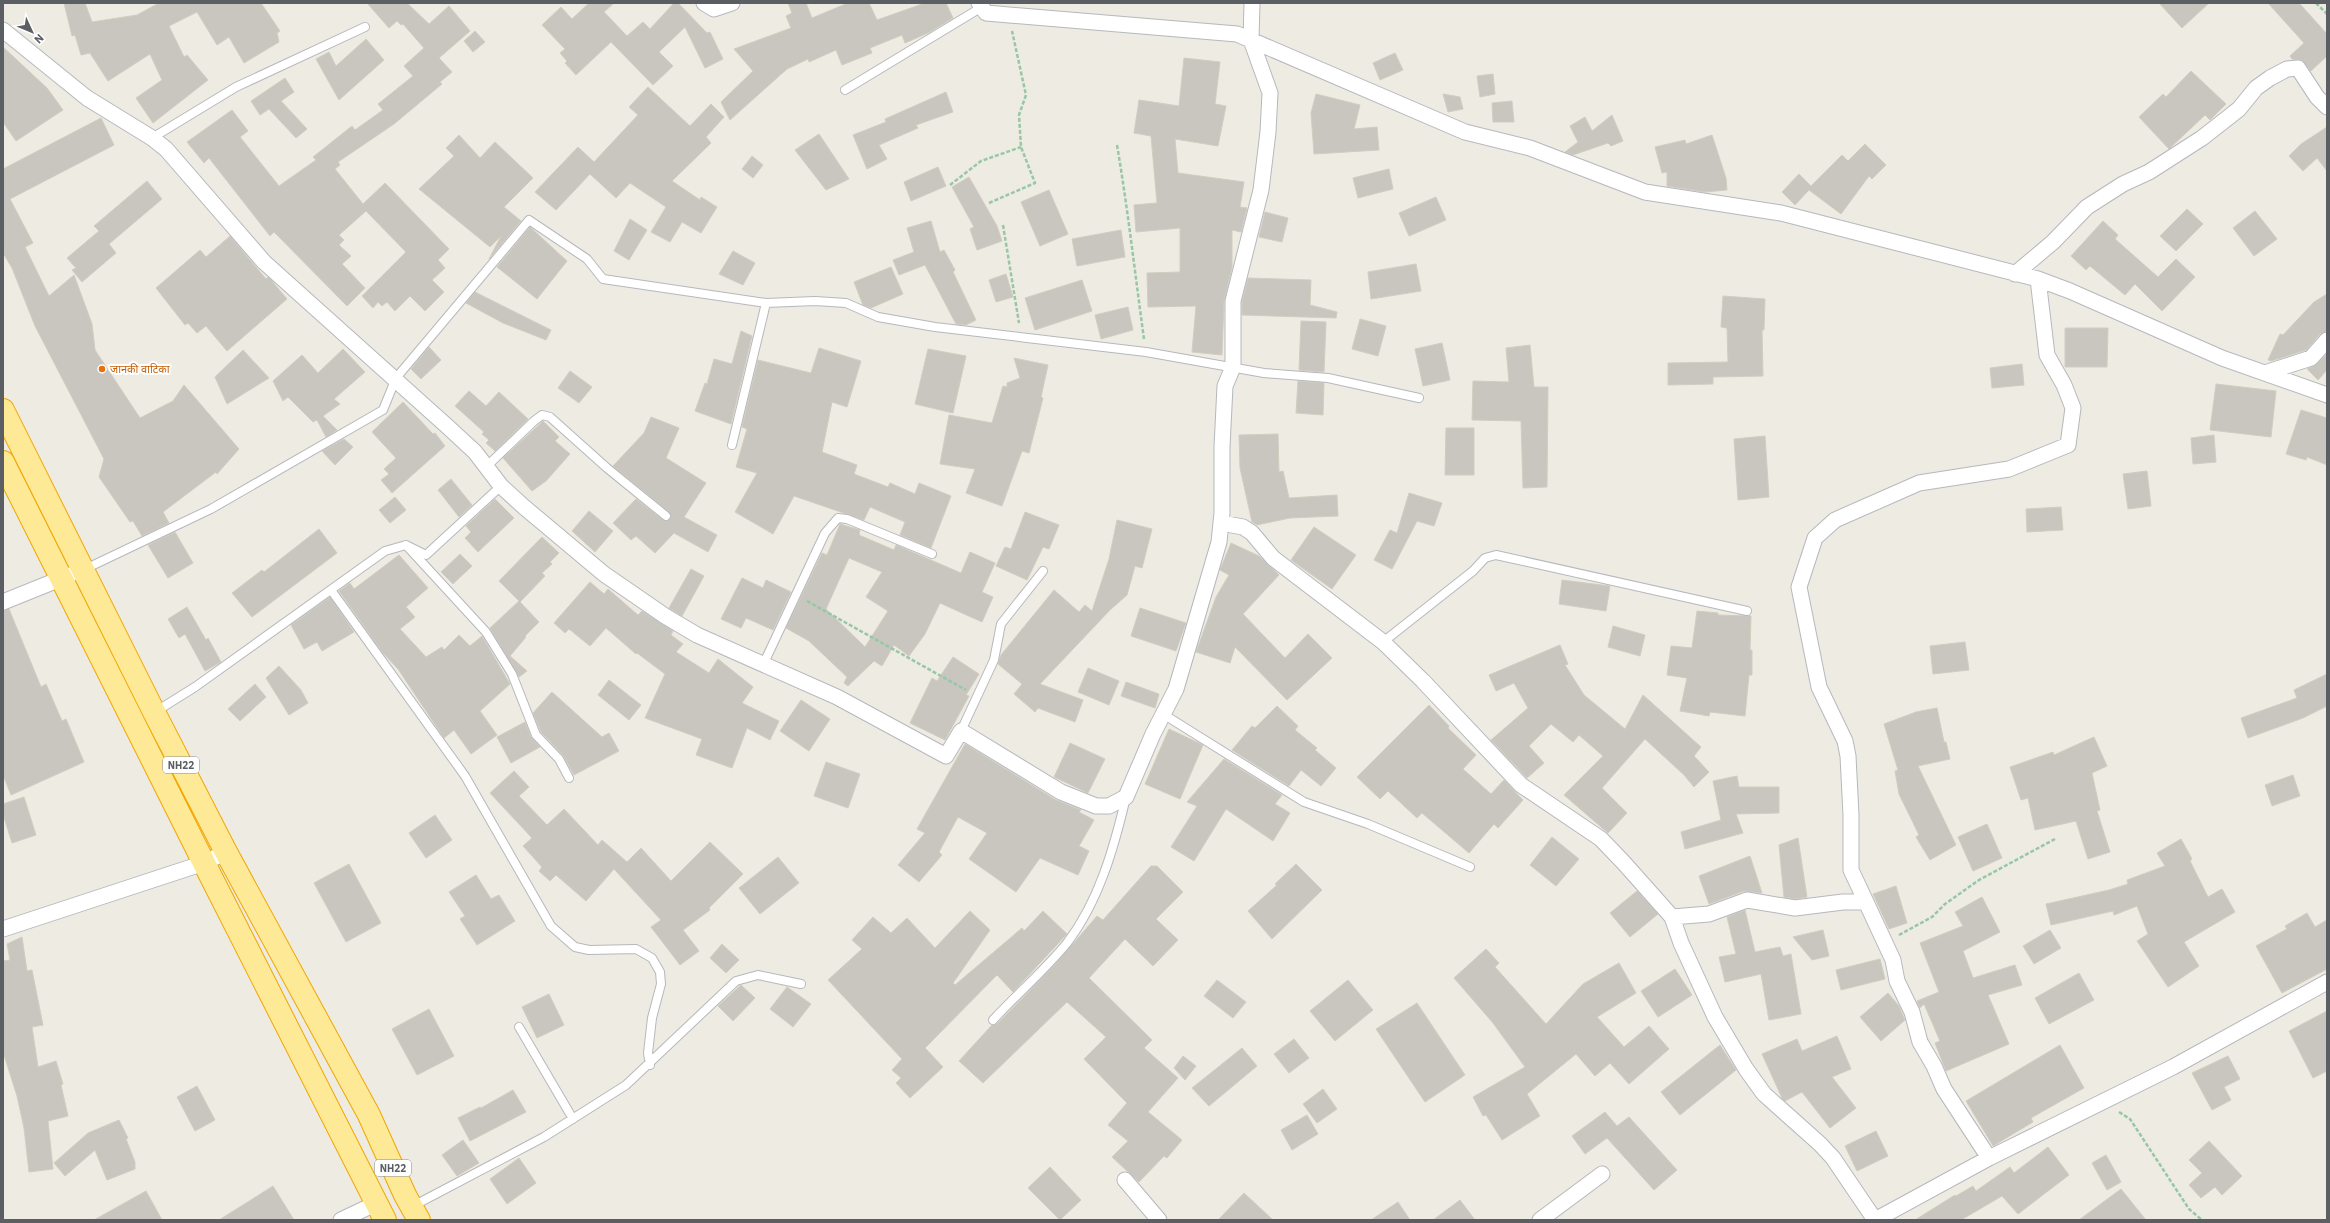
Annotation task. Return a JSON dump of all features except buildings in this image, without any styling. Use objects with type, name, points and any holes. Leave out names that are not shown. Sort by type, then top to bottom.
[{"type":"highway","name":"NH22","points":[[3,410],[82,570],[226,852],[368,1115],[416,1213]]},
{"type":"highway","name":"NH22","points":[[3,462],[381,1212]]},
{"type":"street","points":[[704,3],[714,9],[732,3]]},
{"type":"street","points":[[3,30],[87,98],[152,138],[166,149],[264,262],[396,378],[475,452],[501,486],[604,574],[665,616],[697,635],[837,697],[946,756],[961,731],[1061,792],[1096,806],[1109,806],[1126,797],[1163,714],[1176,689],[1219,542],[1221,523],[1225,386],[1233,367],[1234,301],[1261,190],[1270,93],[1251,40],[1252,3]]},
{"type":"street","points":[[980,5],[986,13],[1237,34],[1465,132],[1530,148],[1645,192],[1781,213],[2038,279],[2070,291],[2222,358],[2327,395]]},
{"type":"street","points":[[2015,274],[2053,242],[2087,207],[2123,184],[2149,172],[2202,138],[2238,109],[2256,88],[2270,78],[2287,69],[2298,68],[2317,97],[2327,107]]},
{"type":"street","points":[[1989,1158],[1944,1089],[1934,1066],[1920,1042],[1912,1012],[1897,981],[1893,960],[1851,870],[1851,815],[1848,756],[1844,741],[1819,687],[1798,587],[1815,538],[1835,520],[1919,483],[2010,469],[2068,445],[2073,408],[2064,385],[2047,355],[2038,279]]},
{"type":"street","points":[[2265,373],[2312,358],[2327,340]]},
{"type":"street","points":[[1221,523],[1243,527],[1248,530],[1259,540],[1273,558],[1383,642],[1423,681],[1521,784],[1601,839],[1672,918],[1681,943],[1715,1017],[1746,1069],[1764,1094],[1820,1144],[1833,1158],[1875,1220],[1899,1214],[1989,1158],[2173,1067],[2327,982]]},
{"type":"street","points":[[3,602],[82,570]]},
{"type":"street","points":[[3,929],[204,863],[226,852]]},
{"type":"street","points":[[1672,918],[1709,914],[1747,900],[1795,908],[1842,902],[1866,902]]},
{"type":"street","points":[[1540,1220],[1602,1174]]},
{"type":"street","points":[[1125,1180],[1159,1220]]},
{"type":"street","points":[[341,1220],[381,1212]]},
{"type":"lane","points":[[845,90],[980,5]]},
{"type":"lane","points":[[152,138],[236,87],[365,27]]},
{"type":"lane","points":[[82,570],[211,509],[383,410],[396,378],[529,220],[586,260],[603,279],[766,303],[815,301],[846,303],[878,317],[935,328],[1146,352],[1264,373],[1328,378],[1419,398]]},
{"type":"lane","points":[[732,445],[766,303]]},
{"type":"lane","points":[[486,467],[534,421],[542,415],[550,417],[607,468],[666,516]]},
{"type":"lane","points":[[154,712],[195,687],[385,552],[406,545],[426,555],[501,486]]},
{"type":"lane","points":[[763,665],[825,534],[838,518],[847,518],[932,554]]},
{"type":"lane","points":[[406,545],[486,632],[512,674],[536,735],[559,759],[569,778]]},
{"type":"lane","points":[[1383,642],[1472,571],[1485,558],[1496,555],[1747,611]]},
{"type":"lane","points":[[961,731],[994,660],[1001,624],[1043,571]]},
{"type":"lane","points":[[331,590],[465,776],[551,926],[575,947],[589,950],[636,949],[652,958],[660,972],[661,984],[652,1018],[648,1053],[650,1065]]},
{"type":"lane","points":[[1163,714],[1304,802],[1368,824],[1470,867]]},
{"type":"lane","points":[[993,1020],[1067,942],[1084,914],[1113,851],[1126,797]]},
{"type":"lane","points":[[416,1213],[544,1137],[626,1085],[650,1065],[736,981],[758,975],[801,984]]},
{"type":"lane","points":[[519,1028],[573,1119]]},
{"type":"path","points":[[2316,3],[2327,14]]},
{"type":"path","points":[[989,203],[1035,183],[1021,147],[1018,115],[1026,95],[1008,15]]},
{"type":"path","points":[[1117,145],[1128,211],[1131,246],[1146,352]]},
{"type":"path","points":[[950,185],[981,162],[1021,147]]},
{"type":"path","points":[[1003,225],[1021,337]]},
{"type":"path","points":[[796,595],[967,691]]},
{"type":"path","points":[[1886,946],[1902,934],[1932,917],[1945,904],[1979,880],[2055,839]]},
{"type":"path","points":[[2101,1102],[2130,1119],[2189,1210],[2202,1220]]},
{"type":"place","name":"जानकी वाटिका","points":[[102,369]]}]
